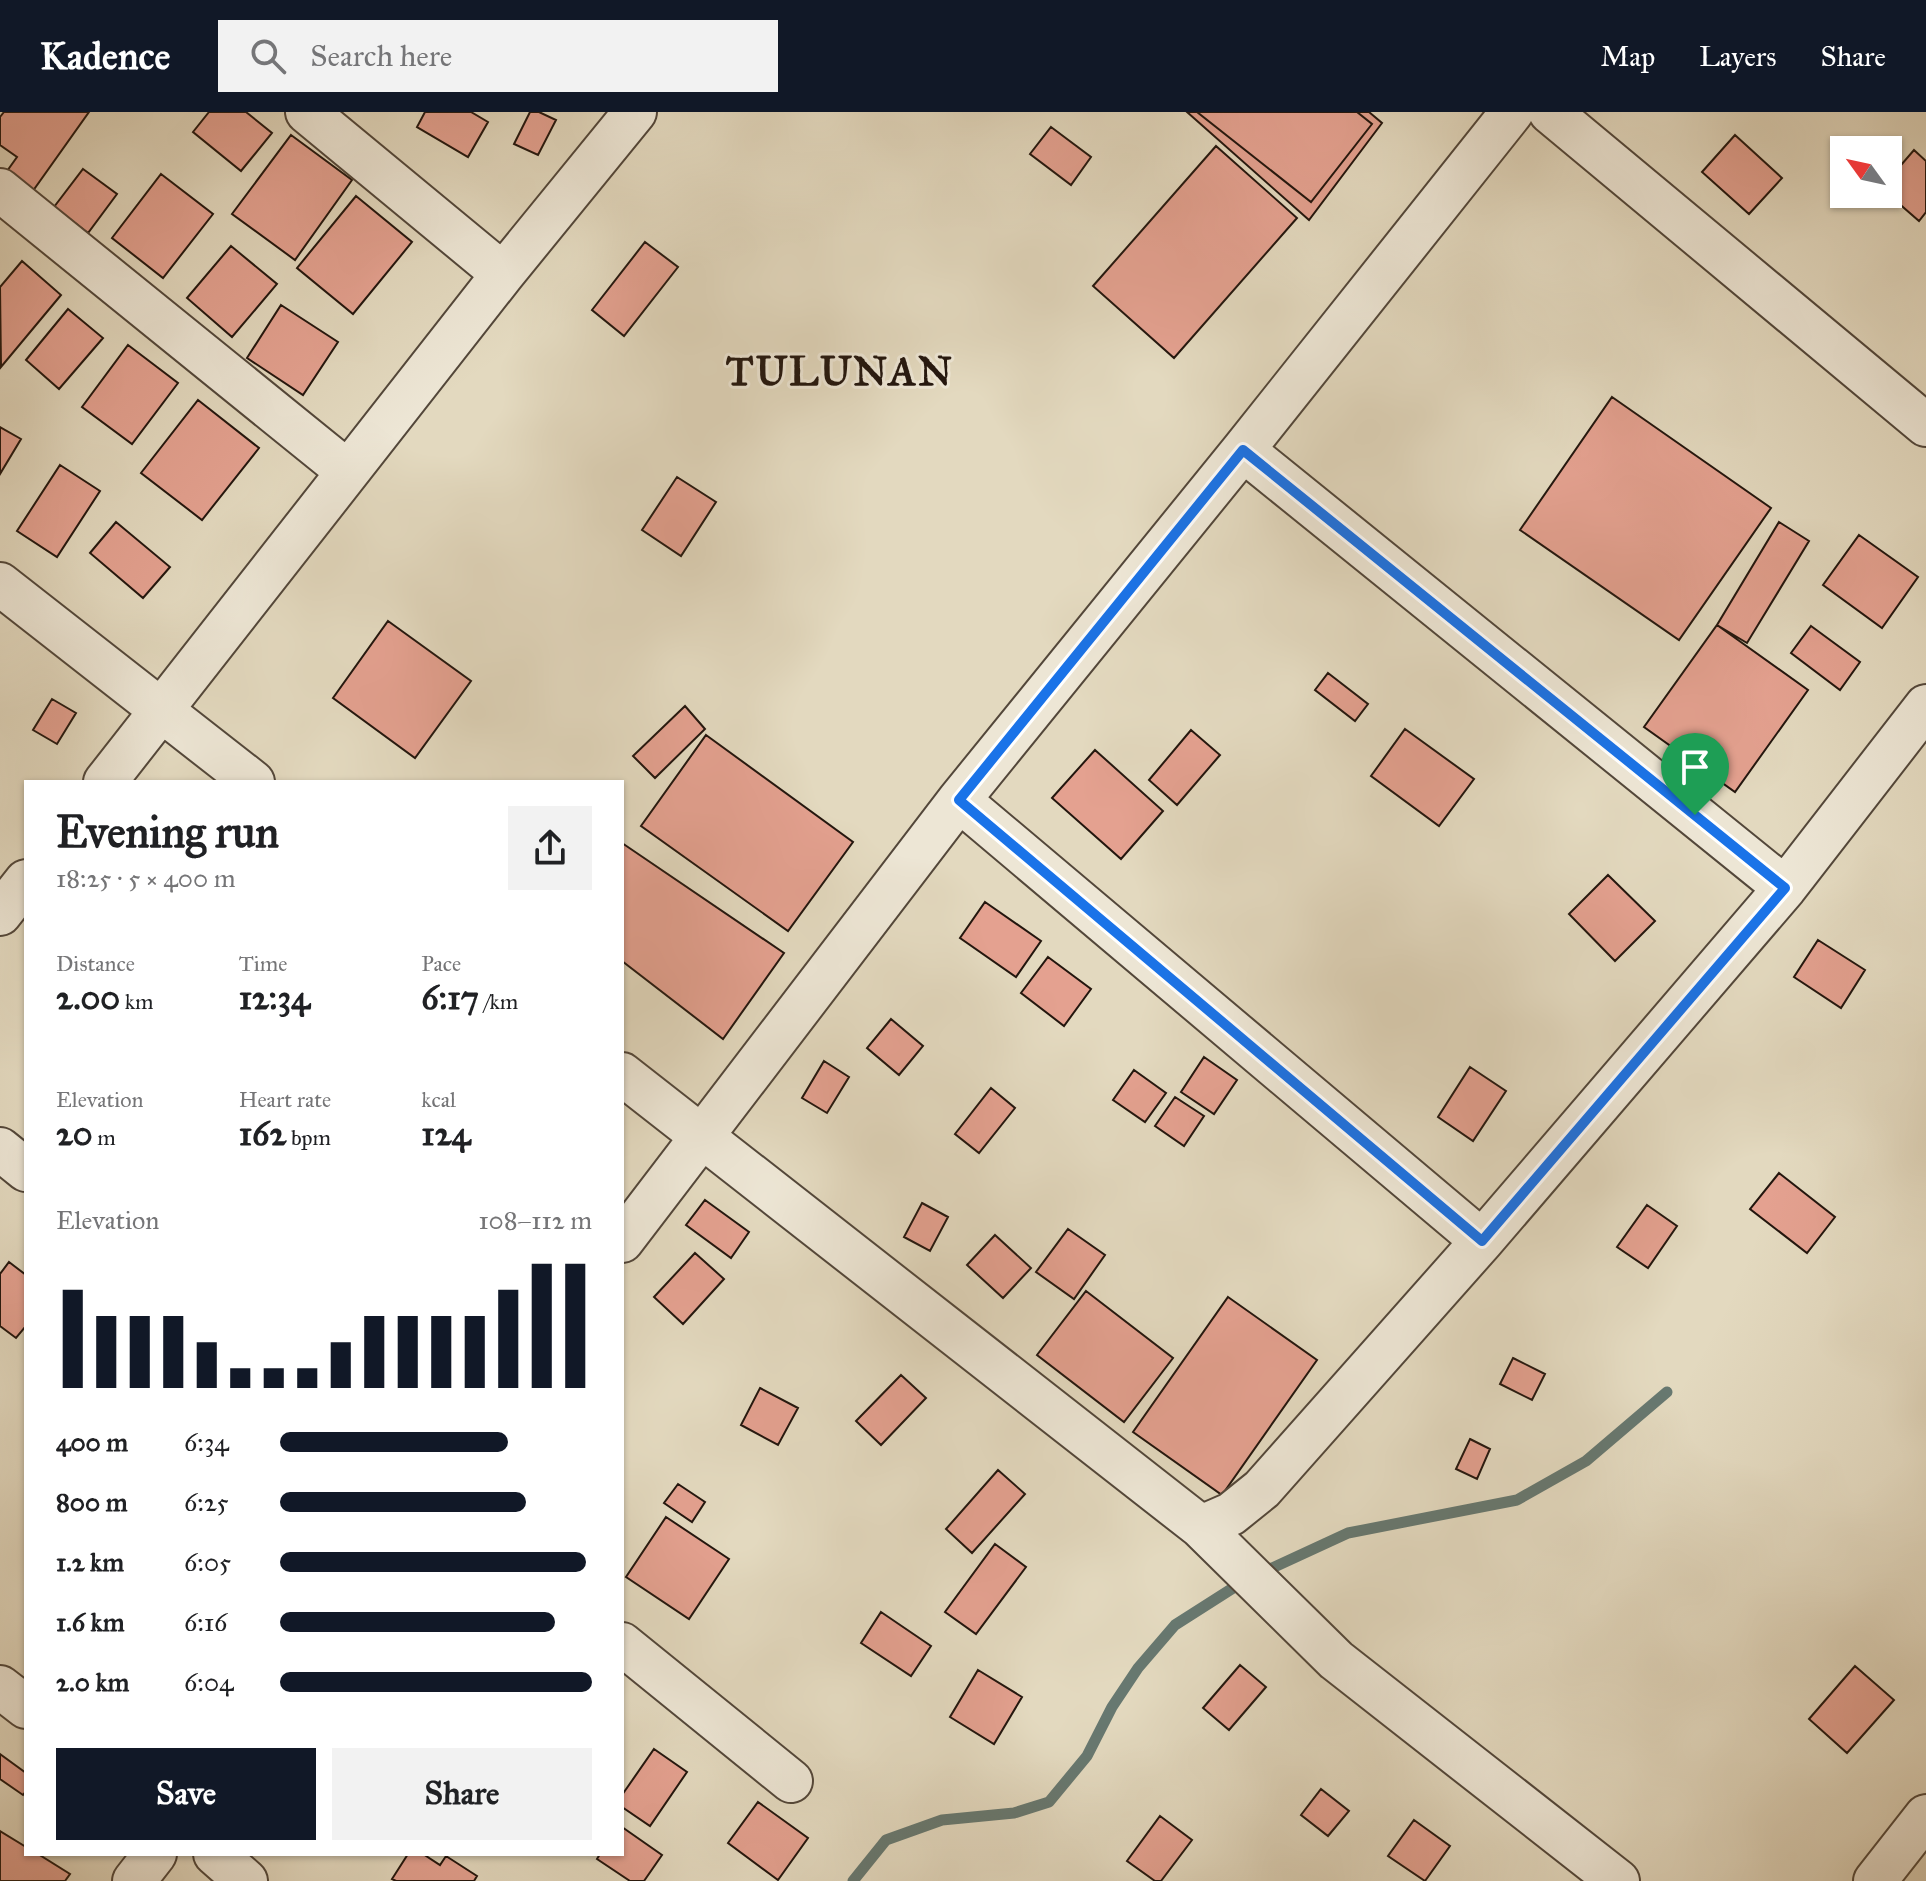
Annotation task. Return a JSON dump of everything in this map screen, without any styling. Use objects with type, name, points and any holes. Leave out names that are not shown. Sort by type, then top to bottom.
[{"type":"street","points":[[307,112],[503,274]]},
{"type":"street","points":[[107,780],[347,471],[635,112]]},
{"type":"street","points":[[624,1238],[959,800],[1512,112]]},
{"type":"street","points":[[1550,112],[1926,425]]},
{"type":"street","points":[[0,190],[347,471]]},
{"type":"street","points":[[1243,450],[1785,888]]},
{"type":"street","points":[[0,584],[250,780]]},
{"type":"street","points":[[1201,1527],[1231,1514],[1262,1489],[1482,1241],[1785,888],[1926,706]]},
{"type":"street","points":[[959,800],[1482,1241]]},
{"type":"street","points":[[0,914],[24,884]]},
{"type":"street","points":[[624,1076],[1201,1527],[1336,1660],[1618,1881]]},
{"type":"street","points":[[0,1149],[24,1168]]},
{"type":"street","points":[[624,1646],[791,1781]]},
{"type":"street","points":[[0,1687],[24,1705]]},
{"type":"street","points":[[1875,1881],[1926,1816]]},
{"type":"street","points":[[134,1881],[153,1856]]},
{"type":"street","points":[[217,1856],[246,1881]]},
{"type":"building","points":[[4,112],[89,112],[25,202],[0,181],[17,157],[0,145],[0,117]]},
{"type":"building","points":[[209,112],[246,112],[272,133],[241,171],[193,132]]},
{"type":"building","points":[[425,112],[471,112],[488,122],[468,157],[417,127]]},
{"type":"building","points":[[530,112],[539,112],[556,120],[538,155],[514,144]]},
{"type":"building","points":[[1187,112],[1369,112],[1382,123],[1309,220]]},
{"type":"building","points":[[1197,112],[1357,112],[1372,124],[1311,202]]},
{"type":"building","points":[[1051,127],[1091,157],[1071,185],[1030,154]]},
{"type":"building","points":[[291,135],[352,180],[295,260],[232,214]]},
{"type":"building","points":[[1735,135],[1782,178],[1749,214],[1702,172]]},
{"type":"building","points":[[1216,146],[1297,218],[1174,358],[1093,286]]},
{"type":"building","points":[[1914,150],[1926,161],[1926,212],[1919,221],[1902,206],[1902,164]]},
{"type":"building","points":[[83,169],[117,194],[88,233],[54,207]]},
{"type":"building","points":[[161,174],[213,214],[163,278],[112,238]]},
{"type":"building","points":[[356,196],[412,242],[353,314],[297,268]]},
{"type":"building","points":[[645,242],[678,267],[624,336],[592,310]]},
{"type":"building","points":[[231,246],[277,284],[232,337],[187,298]]},
{"type":"building","points":[[22,261],[61,295],[1,367],[0,287]]},
{"type":"building","points":[[281,305],[338,342],[303,395],[247,358]]},
{"type":"building","points":[[68,309],[103,338],[59,389],[26,360]]},
{"type":"building","points":[[128,345],[178,383],[132,444],[82,407]]},
{"type":"building","points":[[1612,397],[1771,508],[1679,640],[1520,530]]},
{"type":"building","points":[[198,400],[259,448],[202,520],[141,473]]},
{"type":"building","points":[[0,427],[21,439],[0,474]]},
{"type":"building","points":[[60,465],[100,491],[57,557],[17,531]]},
{"type":"building","points":[[677,477],[716,502],[681,556],[642,530]]},
{"type":"building","points":[[116,522],[170,567],[143,598],[90,553]]},
{"type":"building","points":[[1779,522],[1809,541],[1747,643],[1717,625]]},
{"type":"building","points":[[1859,535],[1918,577],[1882,628],[1823,585]]},
{"type":"building","points":[[388,621],[471,681],[415,758],[333,698]]},
{"type":"building","points":[[1717,625],[1808,690],[1735,792],[1644,727]]},
{"type":"building","points":[[1811,626],[1860,662],[1840,690],[1791,653]]},
{"type":"building","points":[[1328,673],[1368,704],[1355,721],[1315,690]]},
{"type":"building","points":[[52,699],[76,713],[57,744],[33,730]]},
{"type":"building","points":[[685,706],[705,729],[655,778],[633,756]]},
{"type":"building","points":[[1405,729],[1474,779],[1439,826],[1371,776]]},
{"type":"building","points":[[1191,730],[1220,755],[1177,805],[1149,780]]},
{"type":"building","points":[[706,735],[853,842],[788,931],[641,826]]},
{"type":"building","points":[[1095,750],[1163,811],[1121,859],[1052,798]]},
{"type":"building","points":[[624,844],[784,953],[723,1039],[624,963]]},
{"type":"building","points":[[1608,875],[1655,921],[1615,961],[1569,914]]},
{"type":"building","points":[[985,902],[1041,941],[1016,977],[960,938]]},
{"type":"building","points":[[1818,940],[1865,970],[1841,1008],[1794,977]]},
{"type":"building","points":[[1048,957],[1091,989],[1064,1026],[1021,993]]},
{"type":"building","points":[[891,1019],[923,1046],[899,1075],[867,1048]]},
{"type":"building","points":[[1204,1057],[1237,1080],[1214,1114],[1181,1092]]},
{"type":"building","points":[[824,1061],[849,1077],[827,1113],[802,1098]]},
{"type":"building","points":[[1470,1067],[1506,1091],[1473,1141],[1438,1117]]},
{"type":"building","points":[[1134,1070],[1166,1093],[1145,1122],[1113,1100]]},
{"type":"building","points":[[991,1088],[1015,1108],[979,1153],[955,1134]]},
{"type":"building","points":[[1175,1097],[1204,1116],[1184,1146],[1155,1126]]},
{"type":"building","points":[[1779,1173],[1835,1217],[1807,1253],[1750,1209]]},
{"type":"building","points":[[705,1200],[749,1232],[731,1258],[686,1225]]},
{"type":"building","points":[[922,1203],[948,1217],[930,1251],[904,1237]]},
{"type":"building","points":[[1647,1205],[1677,1226],[1648,1268],[1617,1247]]},
{"type":"building","points":[[1068,1229],[1105,1255],[1074,1299],[1036,1272]]},
{"type":"building","points":[[995,1235],[1031,1268],[1003,1298],[967,1265]]},
{"type":"building","points":[[695,1253],[724,1279],[683,1324],[654,1297]]},
{"type":"building","points":[[9,1262],[24,1273],[24,1328],[16,1338],[0,1326],[0,1274]]},
{"type":"building","points":[[1086,1291],[1173,1358],[1124,1422],[1037,1355]]},
{"type":"building","points":[[1228,1297],[1317,1360],[1222,1495],[1133,1432]]},
{"type":"building","points":[[1513,1358],[1545,1374],[1532,1400],[1500,1384]]},
{"type":"building","points":[[901,1375],[926,1398],[881,1445],[856,1421]]},
{"type":"building","points":[[760,1388],[798,1408],[778,1445],[741,1425]]},
{"type":"building","points":[[1470,1439],[1490,1449],[1477,1479],[1456,1469]]},
{"type":"building","points":[[998,1470],[1025,1494],[972,1553],[946,1529]]},
{"type":"building","points":[[678,1484],[705,1502],[692,1522],[664,1503]]},
{"type":"building","points":[[666,1517],[729,1559],[689,1619],[626,1577]]},
{"type":"building","points":[[995,1544],[1026,1567],[976,1634],[945,1612]]},
{"type":"building","points":[[881,1612],[931,1646],[911,1676],[861,1643]]},
{"type":"building","points":[[1240,1665],[1266,1687],[1229,1730],[1203,1708]]},
{"type":"building","points":[[1855,1666],[1894,1700],[1847,1753],[1809,1719]]},
{"type":"building","points":[[978,1670],[1022,1697],[994,1744],[950,1717]]},
{"type":"building","points":[[654,1749],[687,1772],[650,1826],[624,1808],[624,1792]]},
{"type":"building","points":[[0,1754],[24,1772],[24,1794],[23,1795],[0,1779]]},
{"type":"building","points":[[1321,1789],[1349,1811],[1328,1836],[1301,1815]]},
{"type":"building","points":[[758,1802],[808,1838],[778,1880],[728,1843]]},
{"type":"building","points":[[1160,1816],[1192,1840],[1161,1881],[1155,1881],[1127,1861]]},
{"type":"building","points":[[1414,1820],[1450,1846],[1425,1881],[1388,1856]]},
{"type":"building","points":[[624,1828],[662,1855],[644,1881],[630,1881],[597,1859],[599,1856],[624,1856]]},
{"type":"building","points":[[0,1831],[24,1846],[24,1856],[41,1856],[70,1874],[65,1881],[0,1881]]},
{"type":"building","points":[[407,1856],[426,1856],[440,1865],[446,1856],[477,1876],[474,1881],[392,1879]]},
{"type":"waterway","points":[[1259,1574],[1348,1533],[1517,1500],[1586,1461],[1667,1392]]},
{"type":"waterway","points":[[853,1881],[886,1840],[942,1820],[1014,1813],[1049,1802],[1087,1756],[1112,1707],[1138,1668],[1175,1625],[1244,1581]]},
{"type":"district","name":"TULUNAN","points":[[840,371]]},
{"type":"route","points":[[1243,450],[1695,815],[1785,888],[1482,1241],[959,800],[1243,450]]}]
